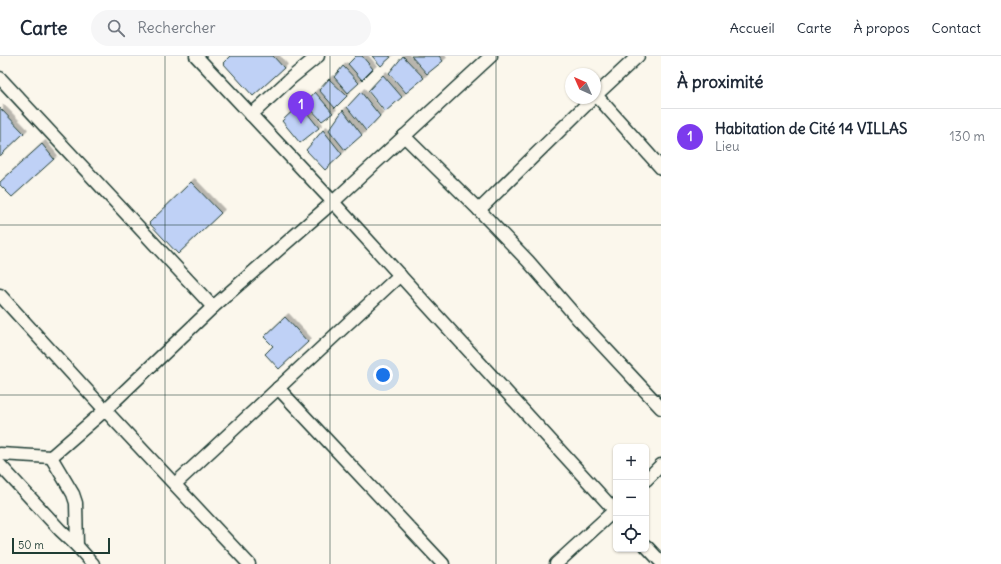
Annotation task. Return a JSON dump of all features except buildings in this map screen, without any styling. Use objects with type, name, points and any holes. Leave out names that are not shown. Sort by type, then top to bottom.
[{"type":"street","points":[[196,56],[333,202],[613,508]]},
{"type":"street","points":[[251,115],[291,78],[318,56]]},
{"type":"street","points":[[0,454],[51,457],[104,410],[213,307],[333,202],[491,56]]},
{"type":"street","points":[[601,90],[638,56]]},
{"type":"street","points":[[0,78],[213,307]]},
{"type":"street","points":[[479,210],[586,104]]},
{"type":"street","points":[[601,104],[661,168]]},
{"type":"street","points":[[404,136],[528,261],[579,320],[661,408]]},
{"type":"street","points":[[175,484],[400,275]]},
{"type":"street","points":[[0,295],[104,410],[249,564]]},
{"type":"street","points":[[278,388],[443,564]]},
{"type":"street","points":[[51,457],[73,494],[76,503],[77,546]]},
{"type":"street","points":[[0,465],[93,564]]},
{"type":"street","points":[[649,477],[661,466]]},
{"type":"street","points":[[556,564],[613,514]]},
{"type":"street","points":[[649,549],[661,562]]},
{"type":"place","name":"Habitation de Cité 14 VILLAS","points":[[301,124]]}]
